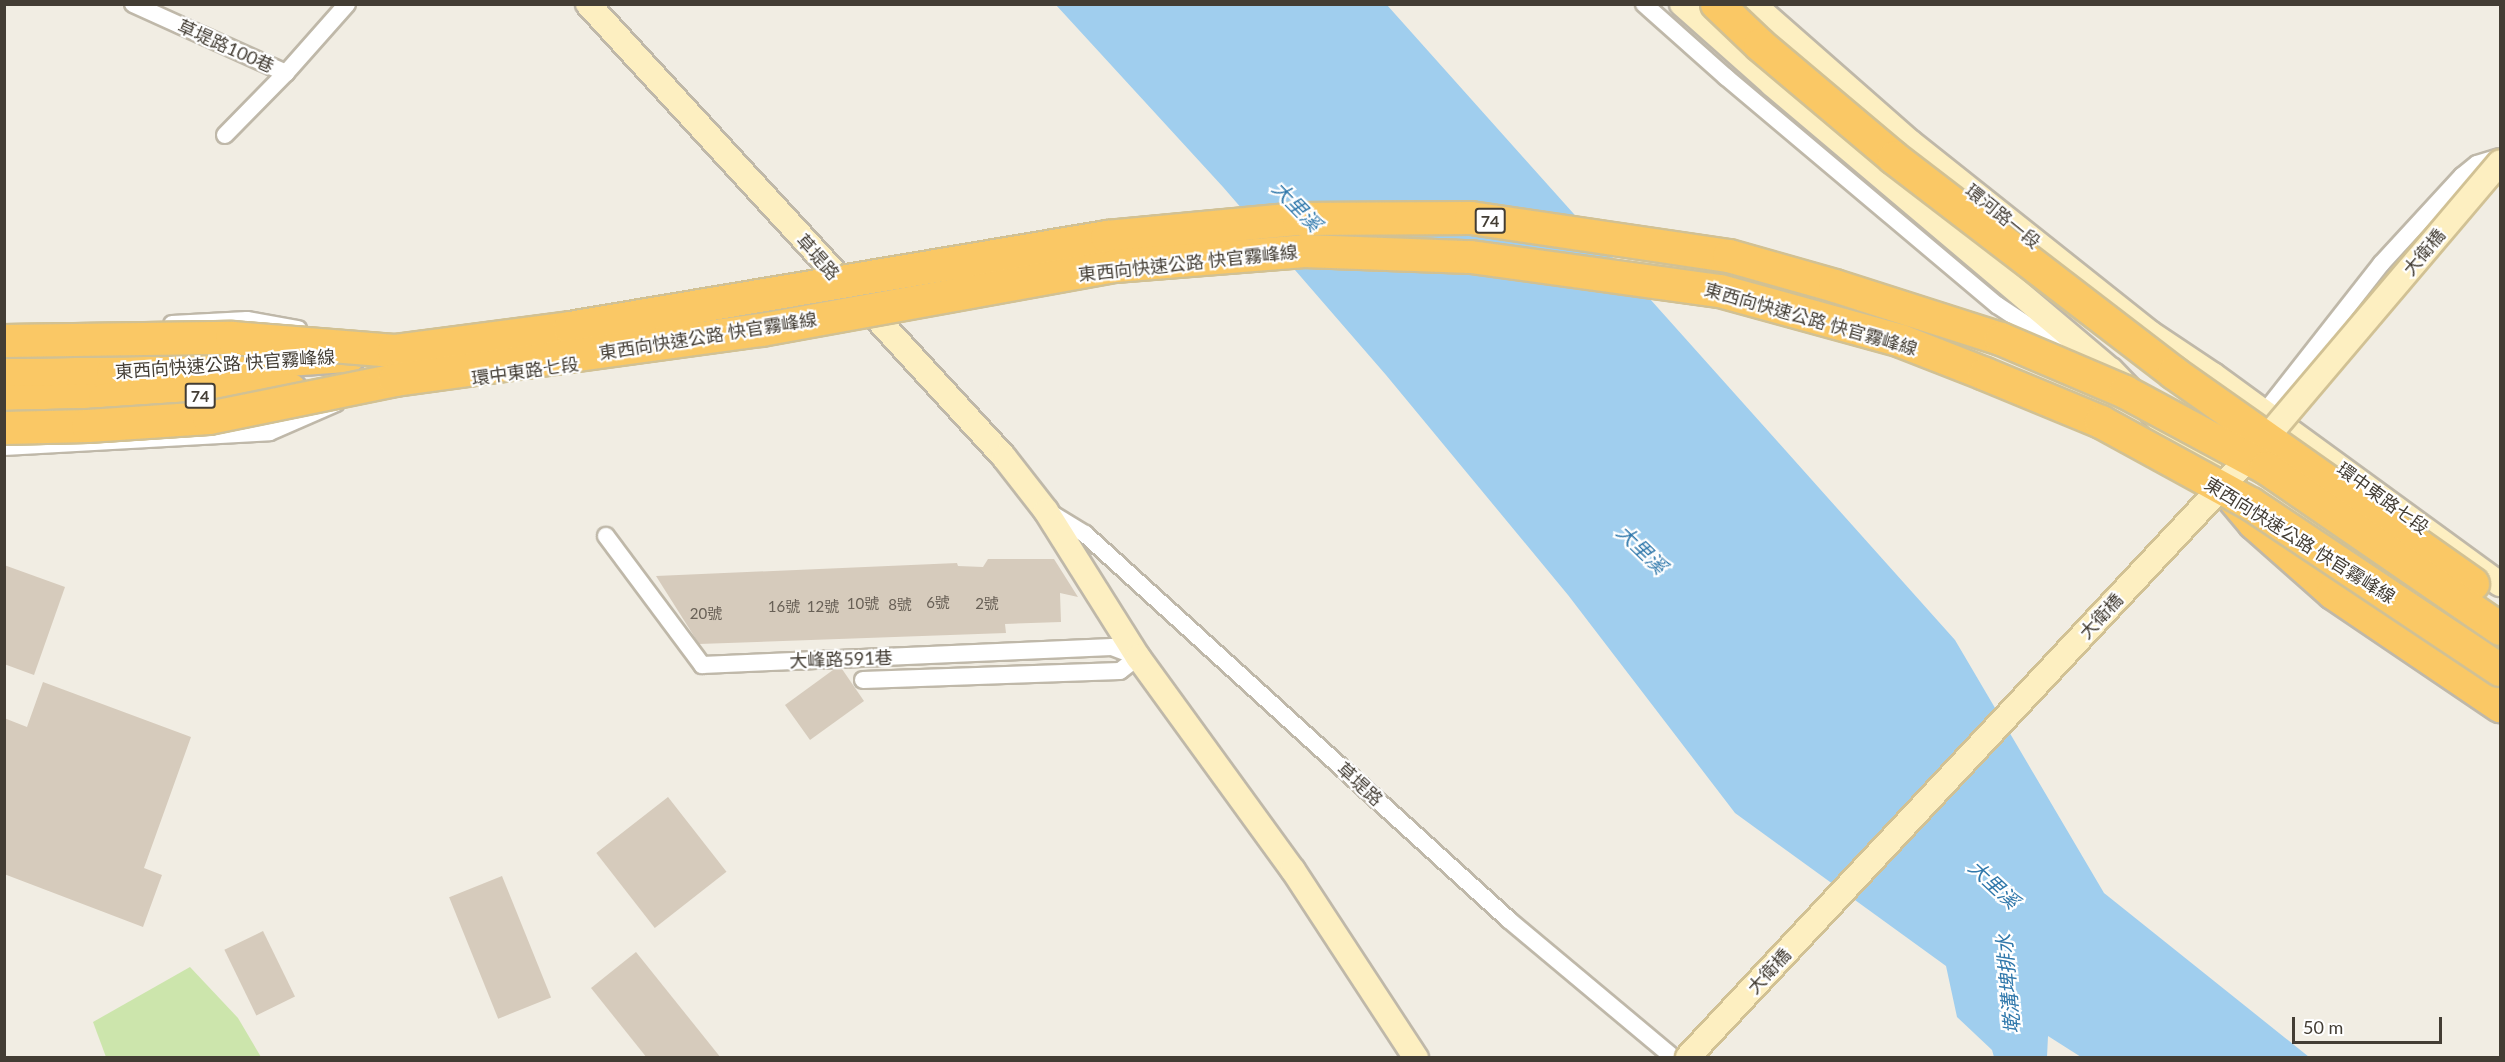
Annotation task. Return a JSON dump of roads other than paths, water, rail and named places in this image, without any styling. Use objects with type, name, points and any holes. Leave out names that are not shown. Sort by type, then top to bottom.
[{"type":"highway","points":[[1717,4],[1760,45],[1894,158],[2174,373],[2500,604]]},
{"type":"highway","name":"東西向快速公路 快官霧峰線","points":[[4,402],[259,393],[570,328],[1107,237],[1299,219],[1471,218],[1729,256],[1835,286],[2001,339],[2125,392],[2266,468],[2500,629]]},
{"type":"highway","name":"東西向快速公路 快官霧峰線","points":[[4,372],[113,372],[273,363],[395,366],[762,330],[1115,266],[1304,251],[1471,257],[1720,291],[1901,341],[2101,422],[2251,504],[2500,670]]},
{"type":"highway","points":[[4,341],[232,338],[395,366]]},
{"type":"highway","points":[[4,428],[88,426],[209,418],[395,366]]},
{"type":"highway","points":[[2207,467],[2254,523],[2333,593],[2500,706]]},
{"type":"street","name":"草堤路100巷","points":[[133,4],[285,73]]},
{"type":"street","name":"草堤路100巷","points":[[225,135],[285,73],[346,4]]},
{"type":"street","name":"草堤路","points":[[588,4],[836,277],[961,407],[1046,511],[1138,657],[1293,870],[1416,1058]]},
{"type":"street","points":[[1644,4],[1726,77],[1997,305],[2053,342],[2111,370]]},
{"type":"street","points":[[1682,4],[1781,92],[2111,370],[2207,467],[2342,582],[2500,687]]},
{"type":"street","name":"環河路一段","points":[[1754,4],[1919,149],[2150,333],[2265,412]]},
{"type":"street","points":[[2265,412],[2381,264],[2453,185],[2477,164],[2500,157]]},
{"type":"street","name":"大衛橋","points":[[1688,1058],[2256,450],[2500,162]]},
{"type":"street","points":[[4,326],[109,326],[247,321],[355,341],[393,344],[569,322],[836,277]]},
{"type":"street","name":"環中東路七段","points":[[4,412],[105,411],[356,395],[575,364],[872,315]]},
{"type":"street","points":[[4,361],[113,360],[355,341]]},
{"type":"street","name":"環中東路七段","points":[[4,447],[90,444],[270,432],[356,395]]},
{"type":"street","name":"環中東路七段","points":[[2265,412],[2500,584]]},
{"type":"street","points":[[2207,467],[2500,650]]},
{"type":"street","name":"草堤路","points":[[1046,511],[1085,534],[1509,920],[1674,1058]]},
{"type":"street","name":"大峰路591巷","points":[[606,536],[702,665],[1112,647],[1138,657]]},
{"type":"street","points":[[863,680],[1120,671],[1138,657]]},
{"type":"water","points":[[1056,5],[1387,5],[1955,640],[2104,893],[2309,1057],[2081,1057],[2048,1036],[2047,1057],[1994,1057],[1992,1050],[1957,1017],[1946,966],[1735,813],[1568,595],[1386,375],[1223,187]]},
{"type":"water label","name":"大里溪","points":[[1297,206]]},
{"type":"water label","name":"大里溪","points":[[1642,549]]},
{"type":"water label","name":"大里溪","points":[[1994,884]]},
{"type":"water label","name":"墘溝埤排水","points":[[2008,984]]}]
